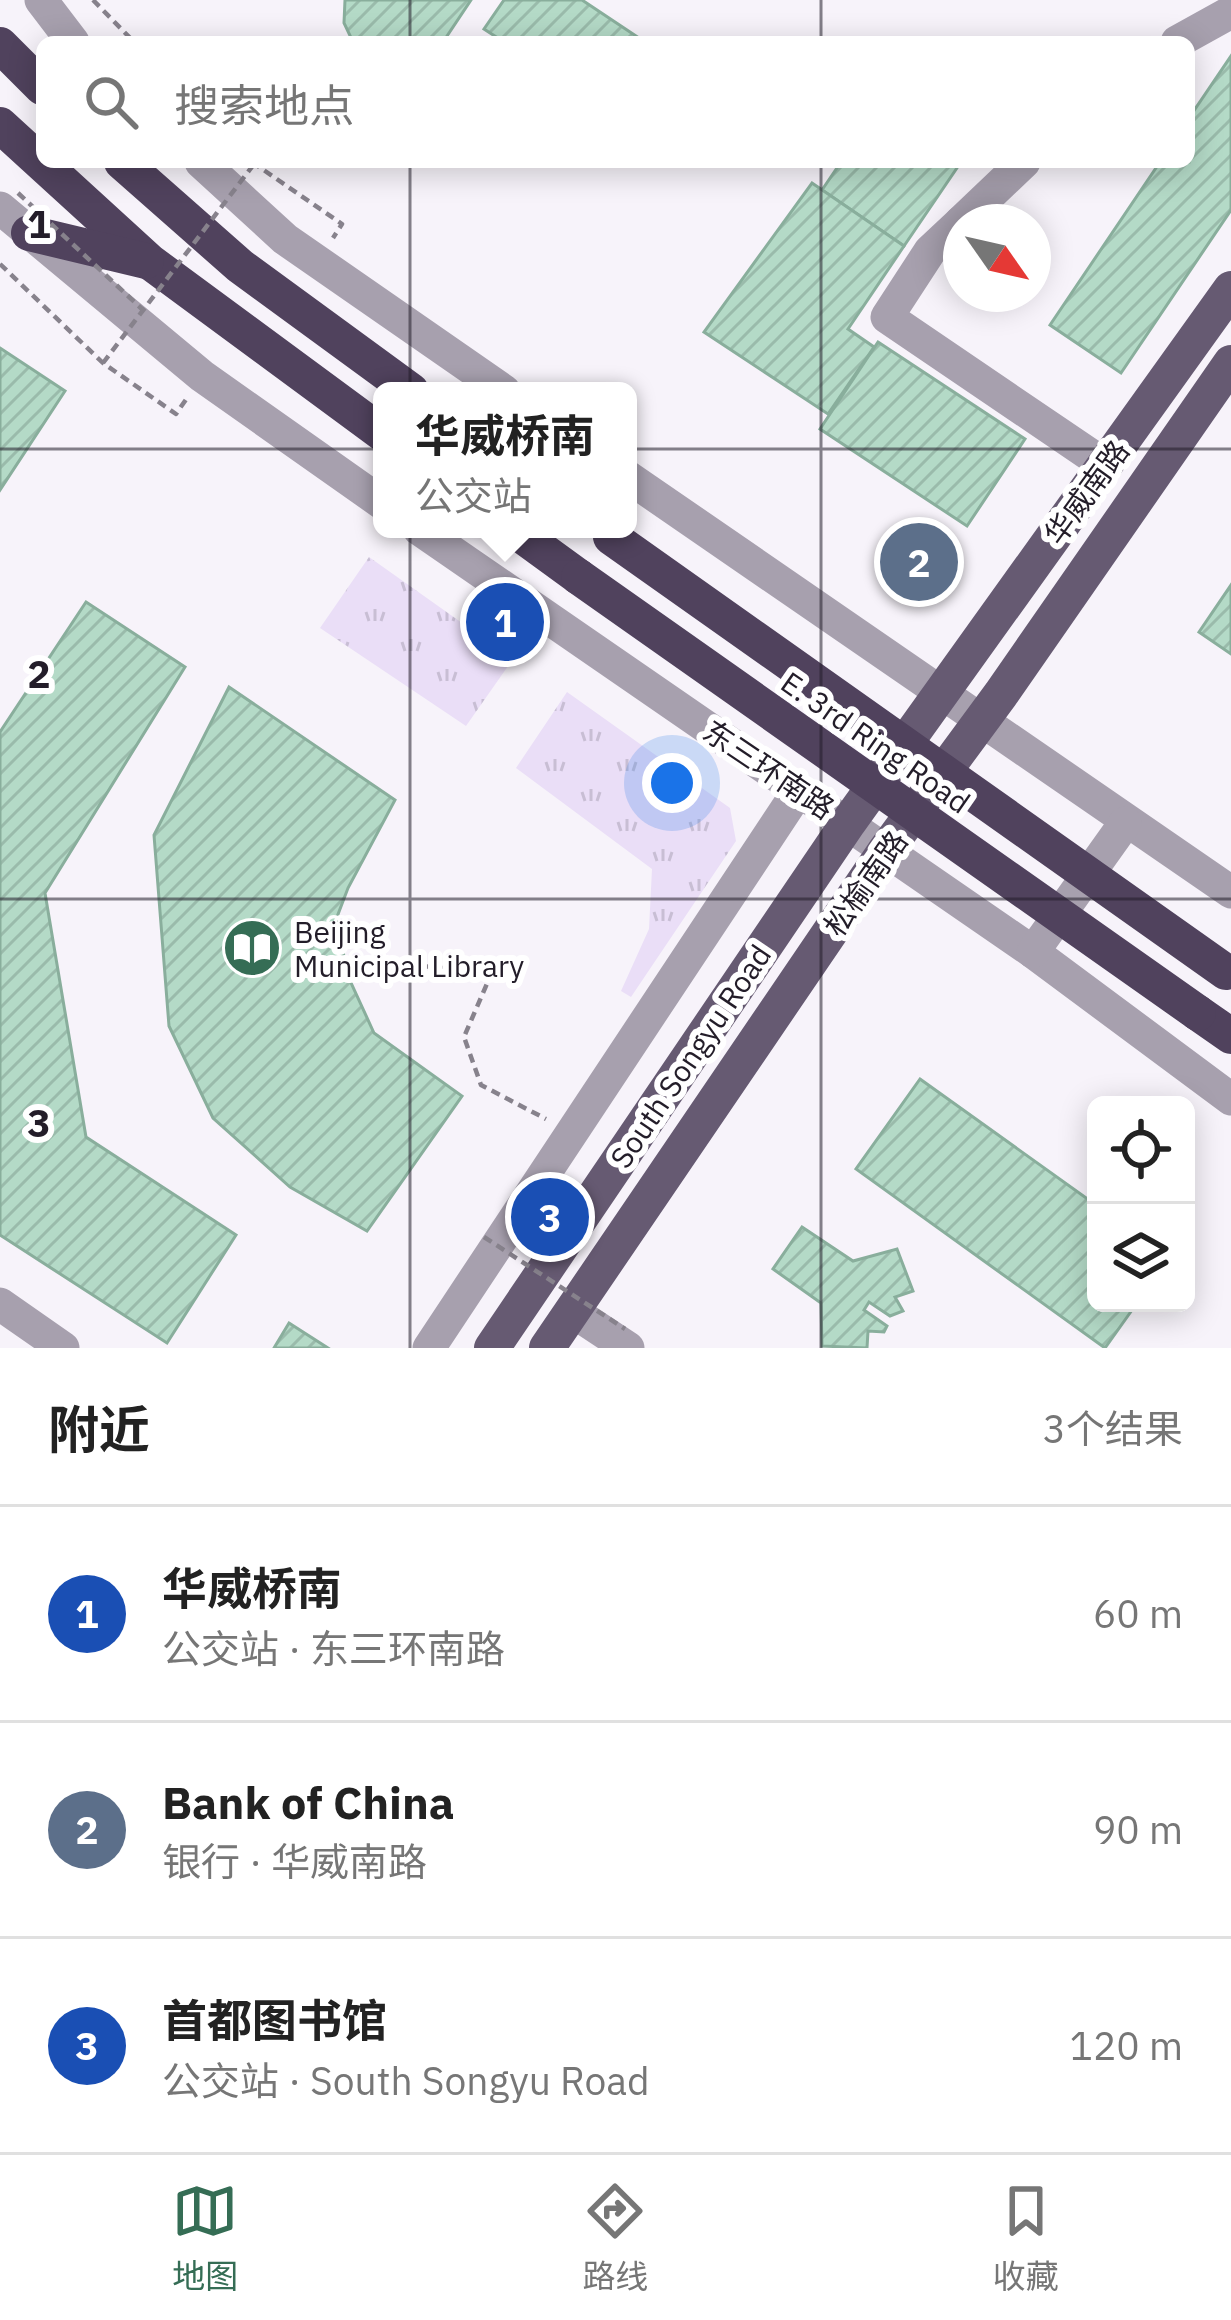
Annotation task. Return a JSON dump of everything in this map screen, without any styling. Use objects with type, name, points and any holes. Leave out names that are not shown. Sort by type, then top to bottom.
[{"type":"highway","points":[[0,45],[36,81]]},
{"type":"highway","points":[[0,125],[36,158]]},
{"type":"highway","points":[[47,168],[150,262],[373,426]]},
{"type":"highway","points":[[129,168],[240,266],[399,382]]},
{"type":"highway","points":[[29,232],[150,262]]},
{"type":"highway","name":"E. 3rd Ring Road","points":[[525,538],[1231,1036]]},
{"type":"highway","name":"E. 3rd Ring Road","points":[[612,538],[1229,974]]},
{"type":"main road","name":"华威南路","points":[[848,824],[1231,289]]},
{"type":"main road","name":"松榆南路","points":[[547,1348],[886,850],[1231,363]]},
{"type":"main road","name":"South Songyu Road","points":[[492,1348],[848,824]]},
{"type":"street","points":[[41,0],[68,36]]},
{"type":"street","points":[[1188,36],[1231,13]]},
{"type":"street","points":[[208,168],[285,239],[491,382]]},
{"type":"street","points":[[980,204],[1018,168]]},
{"type":"street","points":[[9,201],[29,232],[202,376],[373,497]]},
{"type":"street","points":[[943,239],[886,317],[1105,465]]},
{"type":"street","points":[[637,483],[1231,892]]},
{"type":"street","name":"东三环南路","points":[[432,538],[1033,952],[1231,1099]]},
{"type":"street","points":[[429,1348],[799,790]]},
{"type":"street","points":[[1033,952],[1125,823]]},
{"type":"street","points":[[0,1304],[63,1348]]},
{"type":"street","points":[[572,1311],[626,1338]]},
{"type":"path","points":[[93,0],[128,36]]},
{"type":"path","points":[[103,363],[249,168]]},
{"type":"path","points":[[260,168],[342,224]]},
{"type":"path","points":[[9,201],[143,310]]},
{"type":"path","points":[[0,264],[103,363],[176,414]]},
{"type":"path","points":[[347,974],[434,966],[489,979],[464,1036],[481,1085],[572,1133]]},
{"type":"path","points":[[484,1237],[626,1338]]},
{"type":"green space","points":[[369,557],[513,659],[466,726],[320,628]]},
{"type":"green space","points":[[567,692],[730,808],[736,841],[631,997],[621,991],[649,929],[652,869],[516,768]]},
{"type":"building","points":[[345,0],[471,0],[447,36],[350,36],[344,23]]},
{"type":"building","points":[[504,0],[582,0],[636,36],[495,36],[484,29]]},
{"type":"building","points":[[1231,56],[1231,210],[1121,373],[1050,325],[1156,168],[1195,168],[1195,109]]},
{"type":"building","points":[[837,168],[957,168],[904,246],[822,190]]},
{"type":"building","points":[[812,183],[904,246],[848,329],[874,347],[828,414],[704,332]]},
{"type":"building","points":[[878,342],[1025,439],[967,526],[820,429]]},
{"type":"building","points":[[0,348],[65,391],[0,490]]},
{"type":"building","points":[[1231,585],[1231,654],[1199,632]]},
{"type":"building","points":[[86,602],[185,667],[45,893],[86,1137],[236,1235],[167,1343],[0,1235],[0,732]]},
{"type":"building","name":"Beijing Municipal Library","points":[[229,687],[395,800],[337,917],[347,974],[374,1033],[462,1096],[367,1231],[290,1187],[213,1118],[169,1026],[154,835]]},
{"type":"building","points":[[920,1079],[1087,1199],[1087,1312],[1131,1312],[1105,1348],[856,1169]]},
{"type":"building","points":[[802,1227],[853,1261],[897,1249],[913,1291],[895,1297],[903,1311],[890,1316],[869,1302],[864,1310],[887,1326],[884,1332],[868,1331],[867,1348],[822,1346],[821,1303],[773,1269]]},
{"type":"building","points":[[289,1323],[328,1348],[274,1348]]},
{"type":"place","name":"Bank of China","points":[[919,562]]},
{"type":"place","name":"华威桥南","points":[[505,622]]},
{"type":"place","name":"Beijing Municipal Library","points":[[252,948]]},
{"type":"place","name":"首都图书馆","points":[[550,1217]]}]
